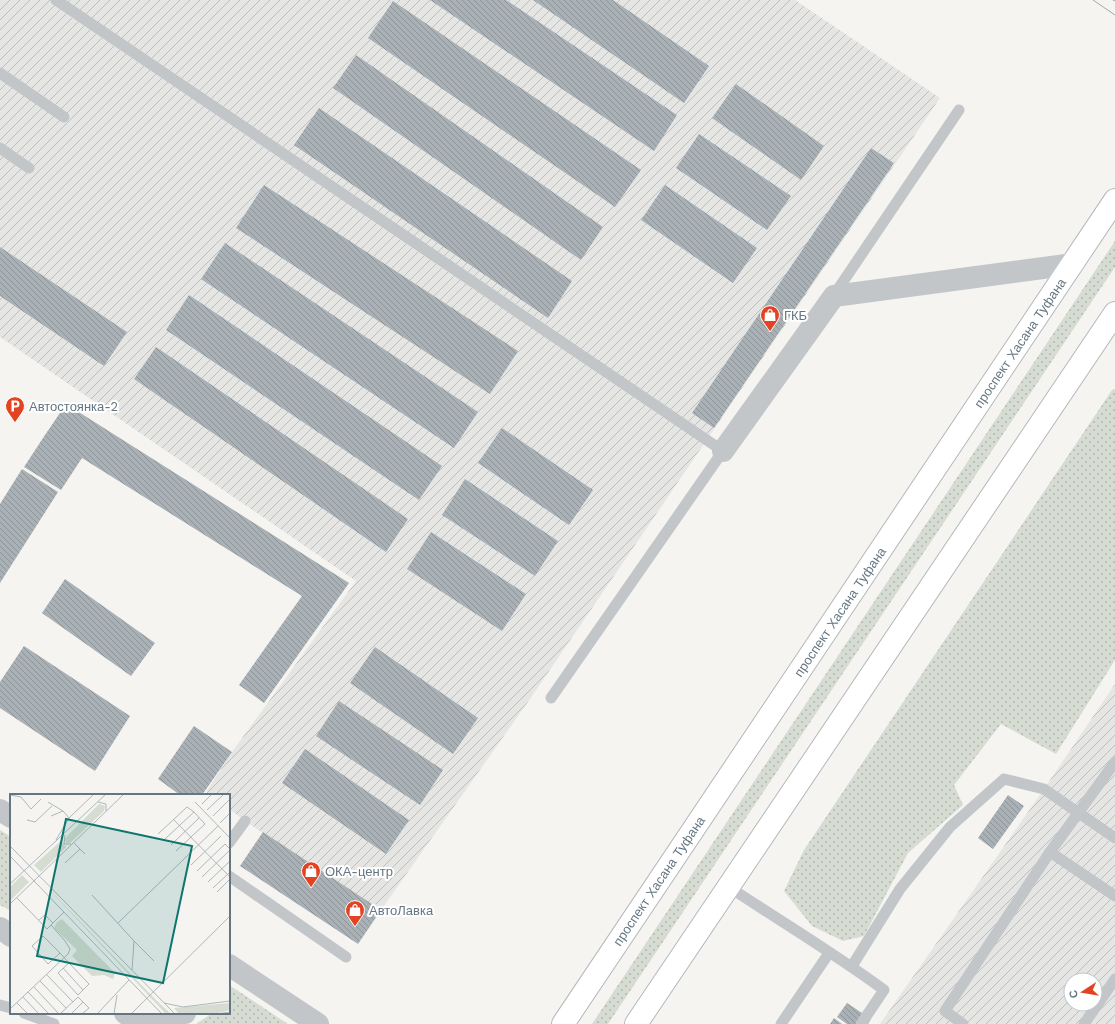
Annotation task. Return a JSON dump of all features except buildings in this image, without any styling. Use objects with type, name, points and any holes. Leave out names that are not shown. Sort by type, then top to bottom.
[{"type":"main road","name":"проспект Хасана Туфана","points":[[563,1024],[1115,200]]},
{"type":"main road","points":[[636,1024],[1115,313]]},
{"type":"street","points":[[723,451],[834,296],[1073,264]]},
{"type":"street","points":[[0,810],[10,816]]},
{"type":"street","points":[[0,928],[10,935]]},
{"type":"street","points":[[230,966],[318,1024]]},
{"type":"street","points":[[126,1014],[139,1024]]},
{"type":"street","points":[[152,1014],[164,1017],[180,1014]]},
{"type":"lane","points":[[56,0],[723,451],[551,698]]},
{"type":"lane","points":[[0,73],[64,117]]},
{"type":"lane","points":[[834,296],[959,110]]},
{"type":"lane","points":[[0,148],[29,168]]},
{"type":"lane","points":[[963,1024],[945,1011],[1050,852],[1114,764]]},
{"type":"lane","points":[[852,966],[900,889],[950,827],[1004,780],[1044,789],[1115,838]]},
{"type":"lane","points":[[230,842],[245,821]]},
{"type":"lane","points":[[1050,852],[1115,896]]},
{"type":"lane","points":[[230,877],[346,957]]},
{"type":"lane","points":[[728,887],[829,953],[852,966],[884,990],[861,1024]]},
{"type":"lane","points":[[782,1024],[829,953]]},
{"type":"lane","points":[[1084,1024],[1115,979]]},
{"type":"lane","points":[[0,1004],[10,1008]]},
{"type":"lane","points":[[27,1014],[54,1024]]},
{"type":"shaded area","points":[[0,0],[795,0],[940,98],[530,699],[381,910],[230,810],[230,794],[209,794],[206,792],[232,752],[356,581],[0,337]]},
{"type":"shaded area","points":[[1115,241],[1115,267],[608,1024],[592,1024]]},
{"type":"shaded area","points":[[1115,389],[1115,660],[1056,754],[1001,724],[954,785],[963,805],[908,853],[864,936],[843,941],[812,926],[784,891],[804,850],[1112,390]]},
{"type":"shaded area","points":[[1115,684],[1115,1024],[880,1024],[1044,789]]},
{"type":"shaded area","points":[[0,830],[10,836],[10,910],[0,905]]},
{"type":"shaded area","points":[[230,986],[288,1024],[196,1024],[210,1014],[230,1014]]},
{"type":"tram line","points":[[1093,0],[1115,15]]},
{"type":"place","name":"ГКБ","points":[[770,332]]},
{"type":"place","name":"Автостоянка-2","points":[[15,423]]},
{"type":"place","name":"ОКА-центр","points":[[311,888]]},
{"type":"place","name":"АвтоЛавка","points":[[355,927]]}]
